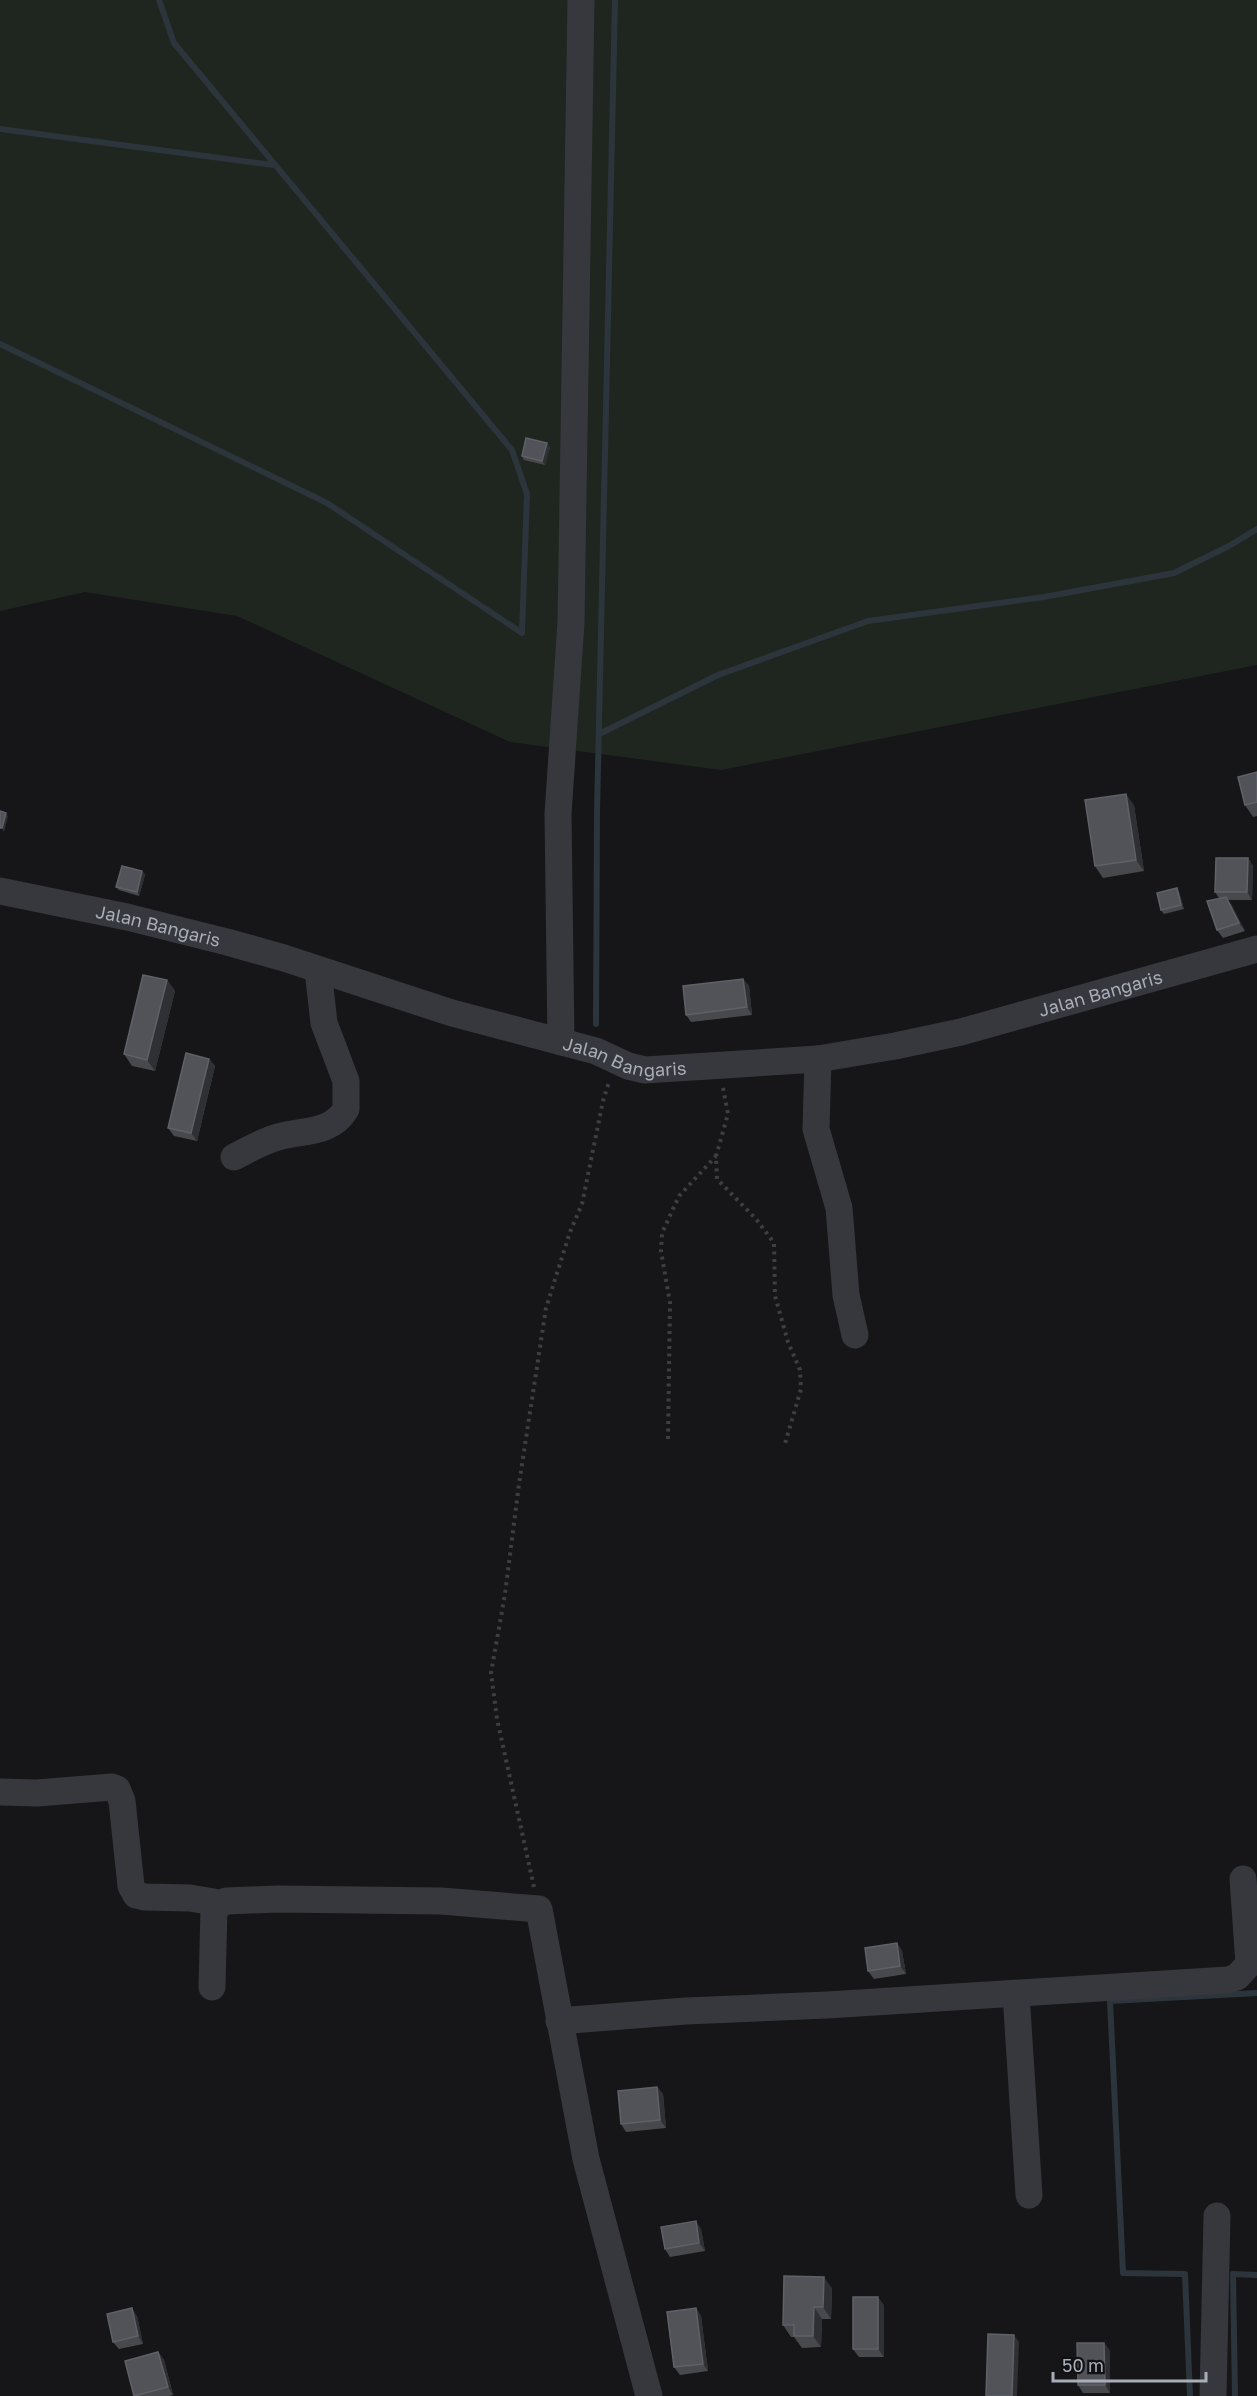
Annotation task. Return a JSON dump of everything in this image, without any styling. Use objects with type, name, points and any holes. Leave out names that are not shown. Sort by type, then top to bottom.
[{"type":"street","points":[[561,1042],[558,814],[571,622],[581,0]]},
{"type":"street","name":"Jalan Bangaris","points":[[0,891],[127,917],[205,936],[284,958],[452,1013],[596,1051],[616,1061],[645,1070],[818,1059],[961,1032],[1257,949]]},
{"type":"street","points":[[234,1157],[278,1137],[324,1128],[333,1123],[346,1109],[348,1099],[346,1081],[324,1023],[318,970]]},
{"type":"street","points":[[818,1059],[816,1129],[839,1208],[846,1295],[855,1335]]},
{"type":"street","points":[[0,1792],[38,1793],[112,1787],[117,1789],[122,1801],[131,1886],[136,1895],[145,1898],[190,1898],[219,1903],[277,1899],[406,1901],[539,1909],[586,2159],[649,2396]]},
{"type":"street","points":[[559,2021],[686,2011],[1172,1985],[1237,1977],[1249,1964],[1243,1879]]},
{"type":"street","points":[[212,1987],[212,1920],[214,1908],[219,1903]]},
{"type":"street","points":[[1016,1994],[1029,2195]]},
{"type":"street","points":[[1214,2396],[1217,2216]]},
{"type":"path","points":[[539,1909],[497,1719],[491,1673],[507,1584],[519,1484],[546,1308],[570,1232],[582,1204],[603,1101],[616,1061]]},
{"type":"path","points":[[715,1067],[728,1114],[716,1156],[717,1179],[756,1219],[774,1244],[776,1296],[785,1333],[800,1370],[801,1389],[784,1447]]},
{"type":"path","points":[[668,1439],[670,1303],[661,1251],[662,1233],[680,1196],[716,1156]]},
{"type":"shaded area","points":[[0,0],[1257,0],[1257,665],[721,770],[510,742],[237,616],[85,592],[0,611]]},
{"type":"building","points":[[526,438],[547,443],[542,461],[522,456]]},
{"type":"building","points":[[1257,772],[1257,802],[1245,805],[1238,777]]},
{"type":"building","points":[[1126,794],[1136,860],[1095,866],[1085,800]]},
{"type":"building","points":[[0,811],[6,813],[2,828],[0,828]]},
{"type":"building","points":[[1216,858],[1248,858],[1247,892],[1215,892]]},
{"type":"building","points":[[122,866],[142,871],[137,892],[116,887]]},
{"type":"building","points":[[1177,888],[1181,905],[1161,910],[1157,893]]},
{"type":"building","points":[[1226,897],[1239,923],[1217,930],[1207,901]]},
{"type":"building","points":[[143,975],[167,980],[147,1060],[124,1054]]},
{"type":"building","points":[[743,979],[747,1007],[686,1015],[683,986]]},
{"type":"building","points":[[186,1053],[209,1059],[191,1133],[168,1128]]},
{"type":"building","points":[[897,1943],[900,1966],[868,1971],[865,1948]]},
{"type":"building","points":[[657,2087],[660,2120],[621,2124],[618,2091]]},
{"type":"building","points":[[696,2221],[699,2243],[665,2249],[661,2227]]},
{"type":"building","points":[[784,2276],[824,2277],[823,2307],[814,2307],[813,2336],[794,2336],[794,2325],[783,2325]]},
{"type":"building","points":[[853,2297],[878,2297],[878,2349],[853,2349]]},
{"type":"building","points":[[132,2308],[138,2336],[113,2342],[107,2314]]},
{"type":"building","points":[[696,2308],[703,2364],[674,2367],[667,2312]]},
{"type":"building","points":[[988,2334],[1014,2335],[1012,2396],[986,2396]]},
{"type":"building","points":[[1077,2343],[1104,2343],[1105,2385],[1078,2385]]},
{"type":"building","points":[[158,2352],[168,2387],[134,2396],[125,2361]]},
{"type":"waterway","points":[[0,344],[327,503],[522,633],[527,494],[512,450],[174,43],[159,0]]},
{"type":"waterway","points":[[596,1024],[597,813],[615,0]]},
{"type":"waterway","points":[[0,129],[273,165]]},
{"type":"waterway","points":[[599,734],[718,675],[868,621],[1044,597],[1174,573],[1229,546],[1257,529]]},
{"type":"waterway","points":[[1190,2396],[1185,2274],[1123,2273],[1110,2001],[1257,1993]]},
{"type":"waterway","points":[[1235,2396],[1233,2274],[1257,2275]]}]
